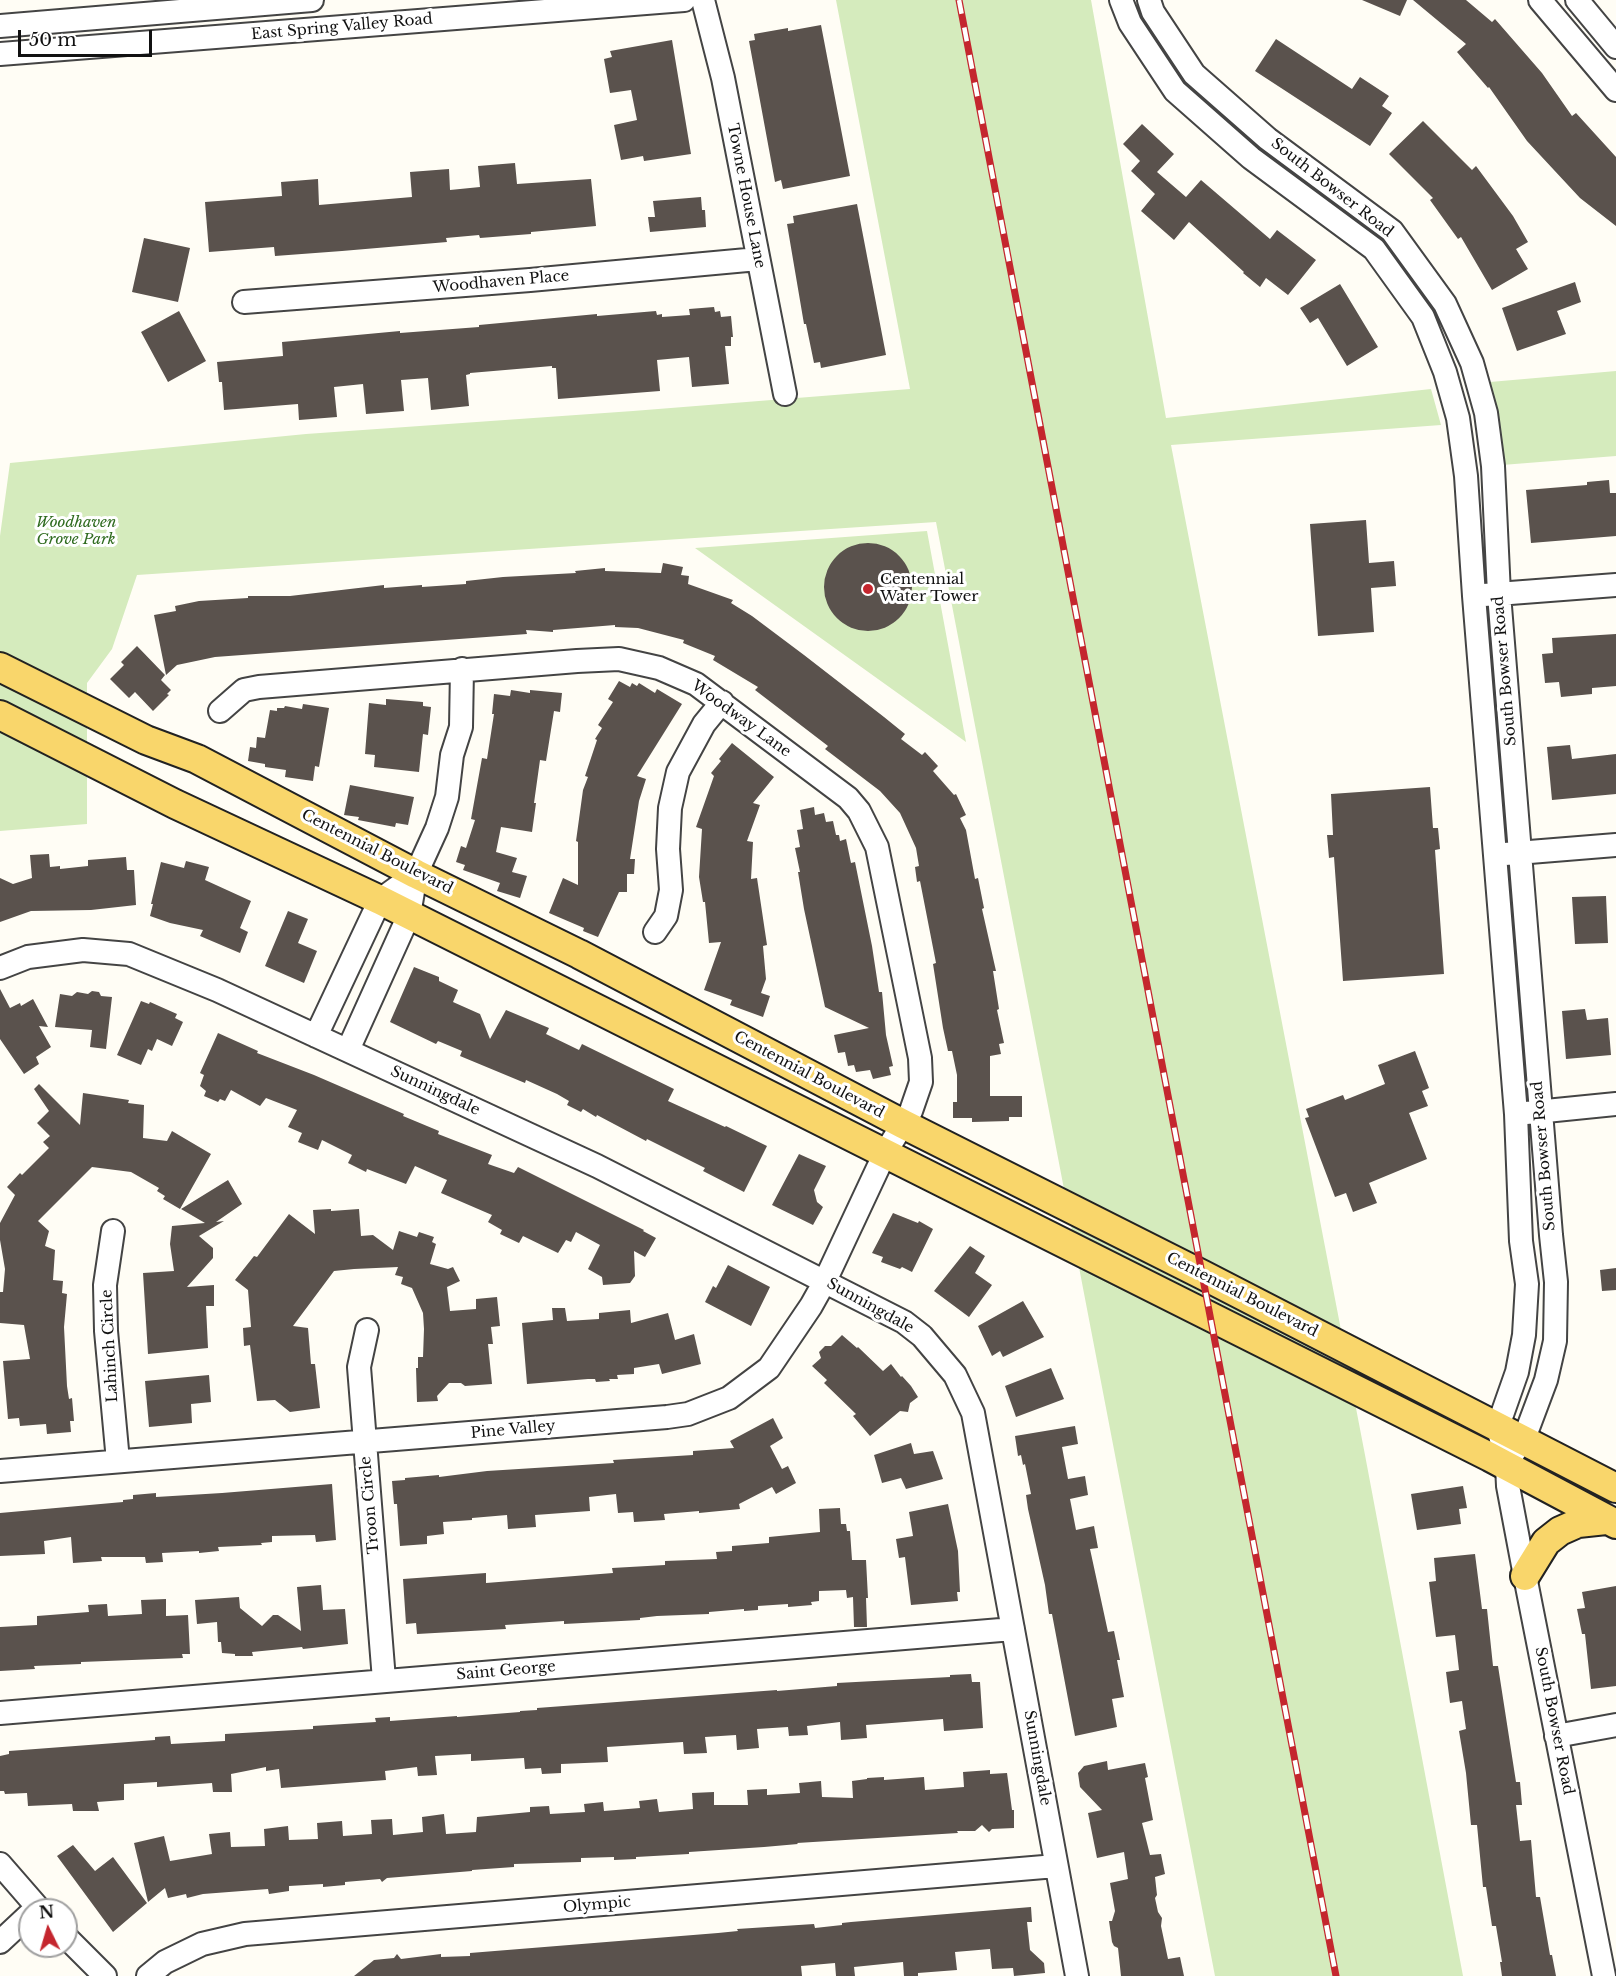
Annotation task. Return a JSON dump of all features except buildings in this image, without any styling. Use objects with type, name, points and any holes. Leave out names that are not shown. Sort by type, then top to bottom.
[{"type":"main road","name":"Centennial Boulevard","points":[[0,667],[146,740],[197,759],[416,874],[579,954],[903,1124],[1616,1488]]},
{"type":"main road","points":[[0,715],[175,804],[380,900],[1507,1466],[1611,1522]]},
{"type":"main road","points":[[1525,1576],[1546,1542],[1560,1531],[1578,1524],[1611,1522]]},
{"type":"street","name":"East Spring Valley Road","points":[[0,26],[312,0]]},
{"type":"street","name":"East Spring Valley Road","points":[[0,54],[684,0]]},
{"type":"street","name":"Towne House Lane","points":[[703,0],[723,78],[785,394]]},
{"type":"street","name":"South Bowser Road","points":[[1121,0],[1130,23],[1174,91],[1251,158],[1374,249],[1423,317],[1445,372],[1458,418],[1466,476],[1516,1114],[1521,1240],[1527,1284],[1524,1335],[1510,1432],[1508,1486],[1604,1976]]},
{"type":"street","name":"South Bowser Road","points":[[1149,0],[1153,12],[1194,74],[1268,138],[1392,231],[1445,304],[1472,363],[1486,413],[1493,466],[1499,594],[1556,1282],[1555,1341],[1546,1380],[1510,1432]]},
{"type":"street","points":[[1540,0],[1616,90]]},
{"type":"street","points":[[1577,0],[1616,47]]},
{"type":"street","name":"Woodhaven Place","points":[[244,302],[530,280],[758,259]]},
{"type":"street","points":[[1474,596],[1616,585]]},
{"type":"street","name":"Woodway Lane","points":[[220,711],[244,690],[259,687],[462,669],[619,659],[659,668],[696,684],[848,798],[859,811],[877,847],[920,1058],[921,1082],[910,1111],[885,1153]]},
{"type":"street","points":[[348,1050],[409,915],[416,874],[437,828],[447,797],[452,755],[461,727],[462,669]]},
{"type":"street","points":[[655,932],[666,916],[671,890],[668,849],[670,808],[678,772],[704,724],[722,702]]},
{"type":"street","points":[[1494,855],[1616,845]]},
{"type":"street","points":[[316,1036],[380,900],[416,874]]},
{"type":"street","name":"Sunningdale","points":[[0,968],[28,957],[83,950],[129,954],[217,990],[597,1166],[904,1322],[922,1336],[955,1375],[973,1413],[1077,1976]]},
{"type":"street","points":[[1516,1114],[1616,1104]]},
{"type":"street","name":"Pine Valley","points":[[0,1471],[688,1414],[729,1398],[769,1368],[825,1281],[885,1153]]},
{"type":"street","name":"Lahinch Circle","points":[[114,1231],[105,1285],[106,1331],[118,1461]]},
{"type":"street","name":"Troon Circle","points":[[367,1330],[359,1367],[384,1680]]},
{"type":"street","name":"Saint George","points":[[0,1713],[1013,1629]]},
{"type":"street","points":[[1557,1736],[1616,1725]]},
{"type":"street","points":[[0,1864],[7,1890]]},
{"type":"street","name":"Olympic","points":[[148,1976],[165,1962],[202,1944],[245,1934],[1056,1866]]},
{"type":"street","points":[[0,1942],[18,1926]]},
{"type":"street","points":[[78,1949],[105,1976]]},
{"type":"green space","name":"Woodhaven Grove Park","points":[[836,0],[1091,0],[1166,418],[1431,389],[1441,425],[1171,445],[1463,1976],[1215,1976],[936,522],[137,575],[112,649],[87,683],[87,824],[0,831],[0,536],[10,463],[306,434],[910,389]]},
{"type":"green space","points":[[1616,371],[1616,456],[1502,465],[1498,421],[1490,382]]},
{"type":"green space","points":[[927,531],[966,742],[695,548]]},
{"type":"railway","points":[[959,0],[1336,1976]]},
{"type":"place","name":"Centennial Water Tower","points":[[868,589]]}]
